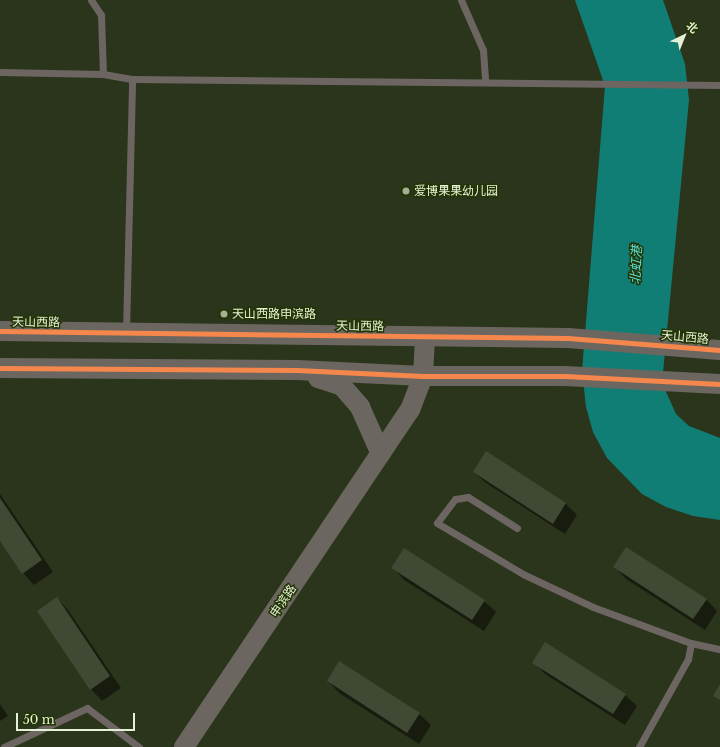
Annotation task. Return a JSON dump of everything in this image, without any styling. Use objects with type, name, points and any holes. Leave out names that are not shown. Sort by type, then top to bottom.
[{"type":"main road","name":"天山西路","points":[[0,331],[568,338],[686,346],[720,350]]},
{"type":"main road","name":"申滨路","points":[[184,747],[410,410],[423,376],[426,336]]},
{"type":"main road","points":[[0,368],[297,370],[423,376],[565,376],[720,384]]},
{"type":"main road","points":[[297,370],[342,386],[360,407],[381,454]]},
{"type":"lane","points":[[91,0],[101,15],[103,74]]},
{"type":"lane","points":[[461,0],[483,50],[485,82]]},
{"type":"lane","points":[[0,72],[103,74],[132,79],[720,85]]},
{"type":"lane","points":[[126,333],[132,79]]},
{"type":"lane","points":[[517,528],[468,497],[455,499],[437,523],[525,575],[579,601],[691,643],[720,649]]},
{"type":"lane","points":[[639,747],[688,659],[691,643]]},
{"type":"lane","points":[[4,747],[87,708],[138,747]]},
{"type":"water","name":"北虹港","points":[[575,0],[663,0],[685,64],[689,100],[662,383],[676,414],[689,426],[720,438],[720,520],[693,516],[666,507],[642,494],[607,458],[593,432],[586,407],[582,371],[605,86]]},
{"type":"building","points":[[486,451],[566,503],[553,524],[473,472]]},
{"type":"building","points":[[0,498],[42,560],[22,574],[0,541]]},
{"type":"building","points":[[626,547],[707,599],[693,619],[613,567]]},
{"type":"building","points":[[404,548],[485,600],[472,620],[391,568]]},
{"type":"building","points":[[57,597],[110,676],[90,690],[37,611]]},
{"type":"building","points":[[545,642],[626,694],[613,714],[532,663]]},
{"type":"building","points":[[339,661],[420,713],[407,733],[327,681]]},
{"type":"building","points":[[720,684],[720,700],[713,696]]},
{"type":"cycle path","points":[[0,331],[568,338],[720,350]]},
{"type":"cycle path","points":[[0,368],[297,370],[423,376],[565,376],[720,384]]},
{"type":"place","name":"爱博果果幼儿园","points":[[406,191]]},
{"type":"place","name":"天山西路申滨路","points":[[224,314]]}]
